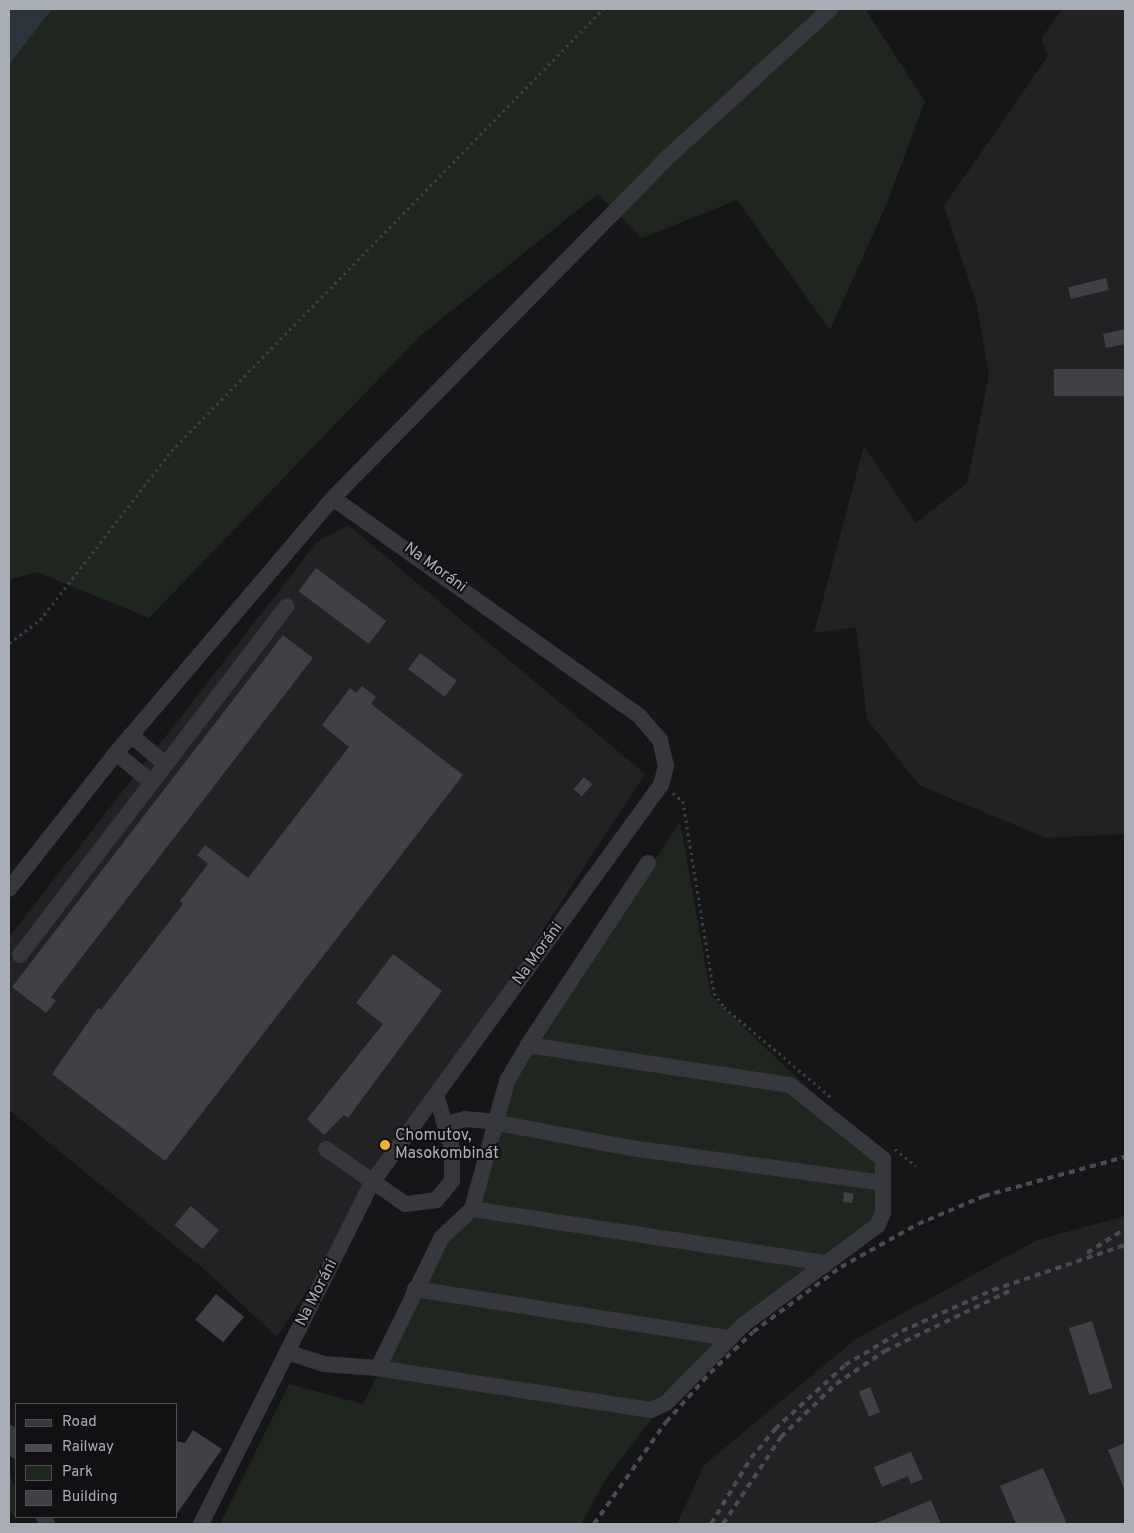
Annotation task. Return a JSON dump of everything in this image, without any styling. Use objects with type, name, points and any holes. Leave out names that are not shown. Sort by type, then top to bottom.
[{"type":"street","points":[[9,889],[116,753],[333,498],[666,158],[830,9]]},
{"type":"street","name":"Na Moráni","points":[[201,1524],[371,1184],[661,785],[666,766],[660,740],[638,715],[333,498]]},
{"type":"street","points":[[20,955],[150,782],[287,606]]},
{"type":"street","points":[[131,735],[165,764]]},
{"type":"street","points":[[116,753],[150,782]]},
{"type":"street","points":[[378,1368],[442,1237],[472,1208],[507,1081],[528,1045],[648,863]]},
{"type":"street","points":[[288,1352],[324,1364],[378,1368],[651,1410],[666,1403],[729,1338],[823,1264],[878,1225],[883,1213],[883,1159],[785,1083],[528,1045]]},
{"type":"street","points":[[326,1149],[371,1184],[405,1204],[436,1200],[452,1180],[452,1149],[436,1094]]},
{"type":"street","points":[[445,1125],[465,1119],[631,1148],[883,1183]]},
{"type":"street","points":[[472,1208],[823,1264]]},
{"type":"street","points":[[415,1289],[729,1338]]},
{"type":"street","points":[[9,1433],[15,1448]]},
{"type":"path","points":[[9,643],[40,620],[171,451],[603,9]]},
{"type":"path","points":[[661,785],[683,801],[714,993],[724,1007],[841,1105]]},
{"type":"path","points":[[887,1143],[916,1166]]},
{"type":"shaded area","points":[[9,9],[52,9],[9,65]]},
{"type":"shaded area","points":[[1062,9],[1125,9],[1125,834],[1046,838],[919,785],[867,719],[856,627],[814,633],[864,446],[916,523],[967,483],[989,375],[976,301],[944,206],[1048,56],[1041,39]]},
{"type":"shaded area","points":[[348,525],[645,774],[277,1337],[206,1271],[9,1110],[9,937],[317,542]]},
{"type":"shaded area","points":[[1125,1216],[1125,1524],[677,1524],[704,1465],[856,1339],[1037,1240]]},
{"type":"green space","points":[[52,9],[865,9],[925,101],[887,203],[830,330],[737,200],[642,238],[598,194],[420,336],[149,618],[37,572],[9,580],[9,65]]},
{"type":"green space","points":[[680,822],[711,996],[880,1157],[876,1223],[673,1391],[606,1479],[581,1524],[220,1524],[289,1384],[363,1404],[444,1241],[477,1207],[510,1080]]},
{"type":"green space","points":[[9,1472],[15,1488],[15,1516],[9,1512]]},
{"type":"building","points":[[1106,278],[1109,290],[1071,299],[1068,287]]},
{"type":"building","points":[[1125,329],[1125,344],[1106,348],[1103,334]]},
{"type":"building","points":[[1054,369],[1125,369],[1125,396],[1054,396]]},
{"type":"building","points":[[316,568],[386,621],[369,644],[299,591]]},
{"type":"building","points":[[283,635],[313,658],[51,997],[56,1001],[46,1013],[12,987]]},
{"type":"building","points":[[420,653],[457,681],[445,697],[408,669]]},
{"type":"building","points":[[362,686],[376,697],[371,704],[463,775],[165,1161],[52,1074],[98,1008],[101,1010],[183,904],[180,901],[208,864],[197,855],[205,845],[248,878],[349,747],[322,725],[350,688],[356,693]]},
{"type":"building","points":[[584,777],[592,784],[582,796],[574,789]]},
{"type":"building","points":[[393,954],[442,991],[348,1118],[344,1115],[324,1135],[307,1119],[383,1024],[356,1003]]},
{"type":"building","points":[[844,1192],[854,1194],[852,1203],[843,1202]]},
{"type":"building","points":[[191,1206],[219,1230],[203,1249],[175,1225]]},
{"type":"building","points":[[216,1294],[244,1317],[223,1342],[195,1320]]},
{"type":"building","points":[[1092,1321],[1112,1388],[1090,1395],[1069,1328]]},
{"type":"building","points":[[870,1387],[880,1412],[869,1417],[859,1391]]},
{"type":"building","points":[[193,1430],[222,1449],[178,1512],[178,1441],[185,1443]]},
{"type":"building","points":[[1125,1443],[1125,1491],[1108,1450]]},
{"type":"building","points":[[911,1452],[923,1479],[911,1484],[908,1476],[882,1487],[874,1467]]},
{"type":"building","points":[[1043,1468],[1067,1524],[1016,1524],[1000,1486]]},
{"type":"building","points":[[931,1500],[941,1524],[874,1524]]},
{"type":"railway","points":[[594,1524],[666,1422],[710,1373],[753,1332],[841,1267],[918,1224],[984,1196],[1125,1157]]},
{"type":"railway","points":[[1087,1253],[1125,1229]]},
{"type":"railway","points":[[711,1524],[751,1458],[775,1429],[845,1365],[902,1331],[993,1290],[1125,1245]]},
{"type":"railway","points":[[723,1524],[781,1437],[836,1384],[885,1351],[1009,1291]]},
{"type":"place","name":"Chomutov, Masokombinát","points":[[385,1145]]}]
